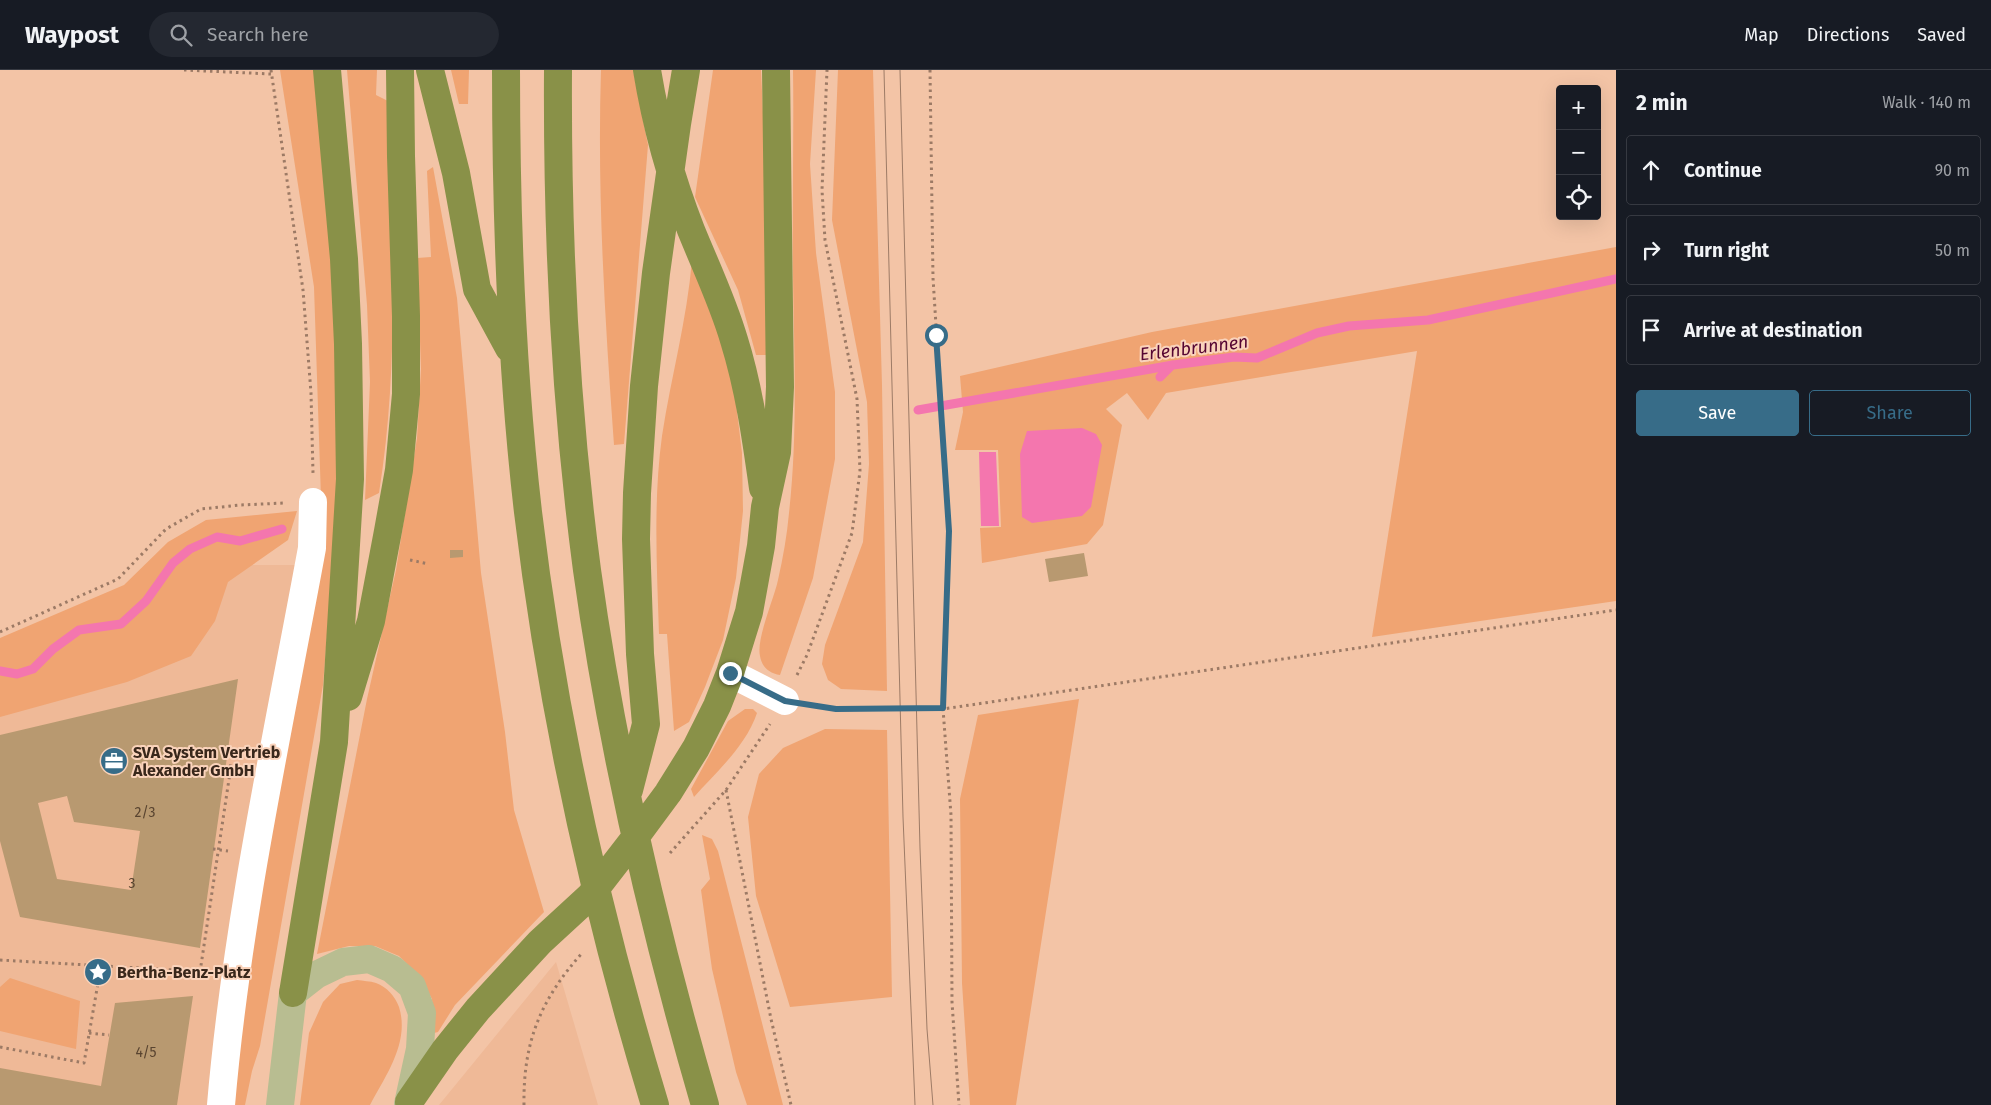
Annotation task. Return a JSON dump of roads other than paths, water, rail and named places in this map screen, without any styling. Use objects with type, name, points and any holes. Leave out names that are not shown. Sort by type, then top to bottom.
[{"type":"highway","points":[[293,994],[334,742],[347,549],[350,430],[344,259],[327,70]]},
{"type":"highway","points":[[334,742],[371,620],[400,460],[406,394],[400,70]]},
{"type":"highway","points":[[430,70],[444,122],[466,222],[477,289],[514,356]]},
{"type":"highway","points":[[506,70],[506,200],[514,356],[524,477],[538,590],[550,669],[586,850],[611,952],[655,1105]]},
{"type":"highway","points":[[558,70],[559,181],[564,325],[587,570],[612,722],[627,796],[675,1000],[705,1105]]},
{"type":"highway","points":[[647,70],[660,134],[670,169],[691,230],[723,306],[744,373],[754,426],[765,507]]},
{"type":"highway","points":[[627,796],[646,724],[640,654],[637,582],[637,493],[644,386],[656,273],[686,70]]},
{"type":"highway","points":[[408,1103],[445,1050],[478,1009],[540,942],[590,896],[636,837],[696,748],[717,706],[730,673],[749,612],[761,546],[765,507],[777,452],[780,387],[776,70]]},
{"type":"main road","points":[[280,1105],[293,994],[316,975],[343,962],[369,959],[392,968],[412,986],[422,1013],[420,1049],[408,1103]]},
{"type":"lane","points":[[221,1105],[227,1035],[248,890],[312,548],[314,502]]},
{"type":"lane","points":[[730,673],[785,701]]},
{"type":"waterway","name":"Erlenbrunnen","points":[[918,410],[1173,365],[1234,357],[1257,358],[1317,333],[1349,326],[1428,320],[1616,279]]},
{"type":"waterway","points":[[1160,377],[1172,365]]},
{"type":"waterway","name":"Erlenbrunnen","points":[[0,671],[17,674],[33,669],[53,649],[79,630],[121,624],[146,601],[173,563],[190,549],[217,537],[240,541],[282,529]]},
{"type":"tram line","points":[[884,70],[903,817],[915,1105]]},
{"type":"tram line","points":[[900,70],[920,848],[927,1029],[933,1105]]},
{"type":"place","name":"SVA System Vertrieb Alexander GmbH","points":[[114,761]]},
{"type":"place","name":"Bertha-Benz-Platz","points":[[98,972]]}]
